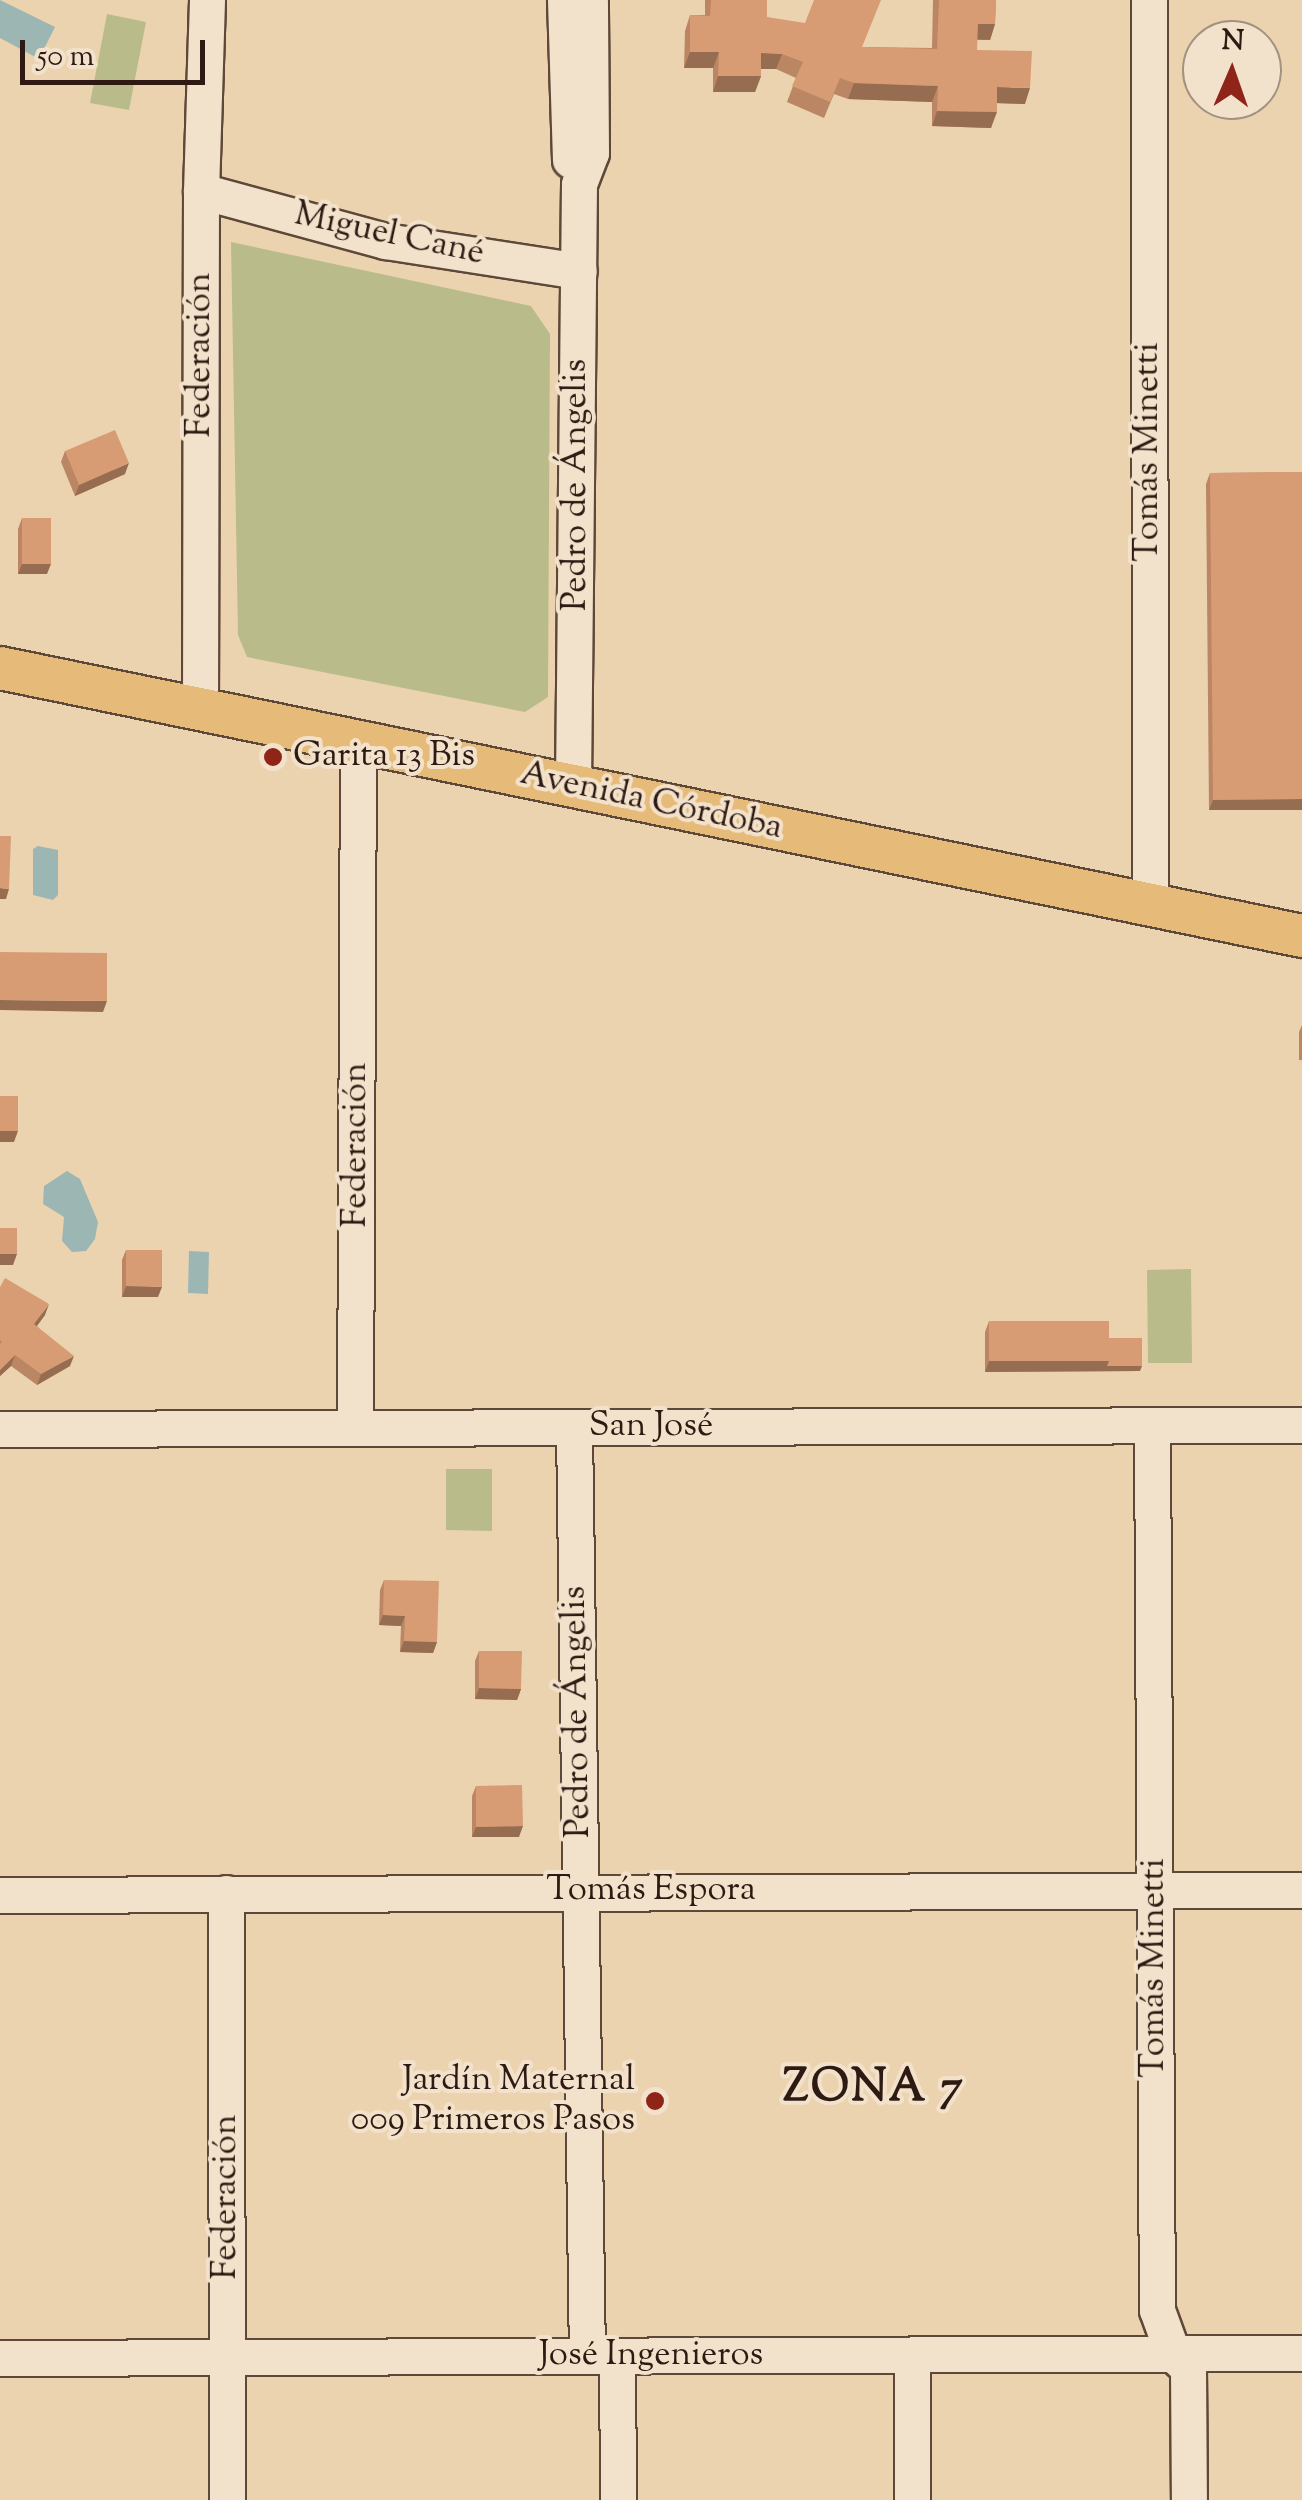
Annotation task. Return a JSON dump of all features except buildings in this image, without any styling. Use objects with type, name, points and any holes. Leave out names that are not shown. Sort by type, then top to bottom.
[{"type":"main road","name":"Avenida Córdoba","points":[[0,668],[1302,936]]},
{"type":"street","name":"Federación","points":[[200,710],[201,191],[207,0]]},
{"type":"street","name":"Pedro de Ángelis","points":[[564,0],[566,152],[579,184]]},
{"type":"street","name":"Pedro de Ángelis","points":[[572,786],[579,184],[591,154],[590,0]]},
{"type":"street","name":"Tomás Minetti","points":[[1149,0],[1150,905]]},
{"type":"street","name":"Miguel Cané","points":[[201,191],[385,241],[579,272]]},
{"type":"street","name":"Federación","points":[[355,1428],[358,742]]},
{"type":"street","name":"San José","points":[[0,1430],[1302,1425]]},
{"type":"street","name":"Tomás Minetti","points":[[1152,1426],[1157,2310],[1173,2354],[1188,2368],[1189,2500]]},
{"type":"street","name":"Pedro de Ángelis","points":[[574,1428],[580,1891],[602,2356],[618,2500]]},
{"type":"street","name":"Tomás Espora","points":[[0,1895],[1302,1890]]},
{"type":"street","name":"Federación","points":[[226,1894],[227,2500]]},
{"type":"street","name":"José Ingenieros","points":[[0,2358],[1302,2354]]},
{"type":"street","points":[[912,2355],[912,2500]]},
{"type":"green space","points":[[107,14],[146,22],[129,110],[90,103]]},
{"type":"green space","points":[[231,242],[531,306],[550,334],[548,697],[525,712],[247,657],[238,635]]},
{"type":"green space","points":[[1191,1269],[1192,1363],[1148,1363],[1147,1270]]},
{"type":"green space","points":[[446,1469],[492,1469],[492,1531],[446,1530]]},
{"type":"water","points":[[0,0],[55,27],[39,59],[0,38]]},
{"type":"water","points":[[38,846],[58,850],[58,895],[53,900],[33,895],[33,849]]},
{"type":"water","points":[[67,1171],[80,1179],[98,1222],[95,1239],[86,1251],[72,1252],[62,1241],[64,1217],[43,1204],[44,1186]]},
{"type":"water","points":[[189,1251],[209,1252],[208,1294],[188,1293]]},
{"type":"place","name":"Garita 13 Bis","points":[[273,757]]},
{"type":"place","name":"Jardín Maternal 009 Primeros Pasos","points":[[655,2101]]},
{"type":"district","name":"ZONA 7","points":[[874,2090]]}]
